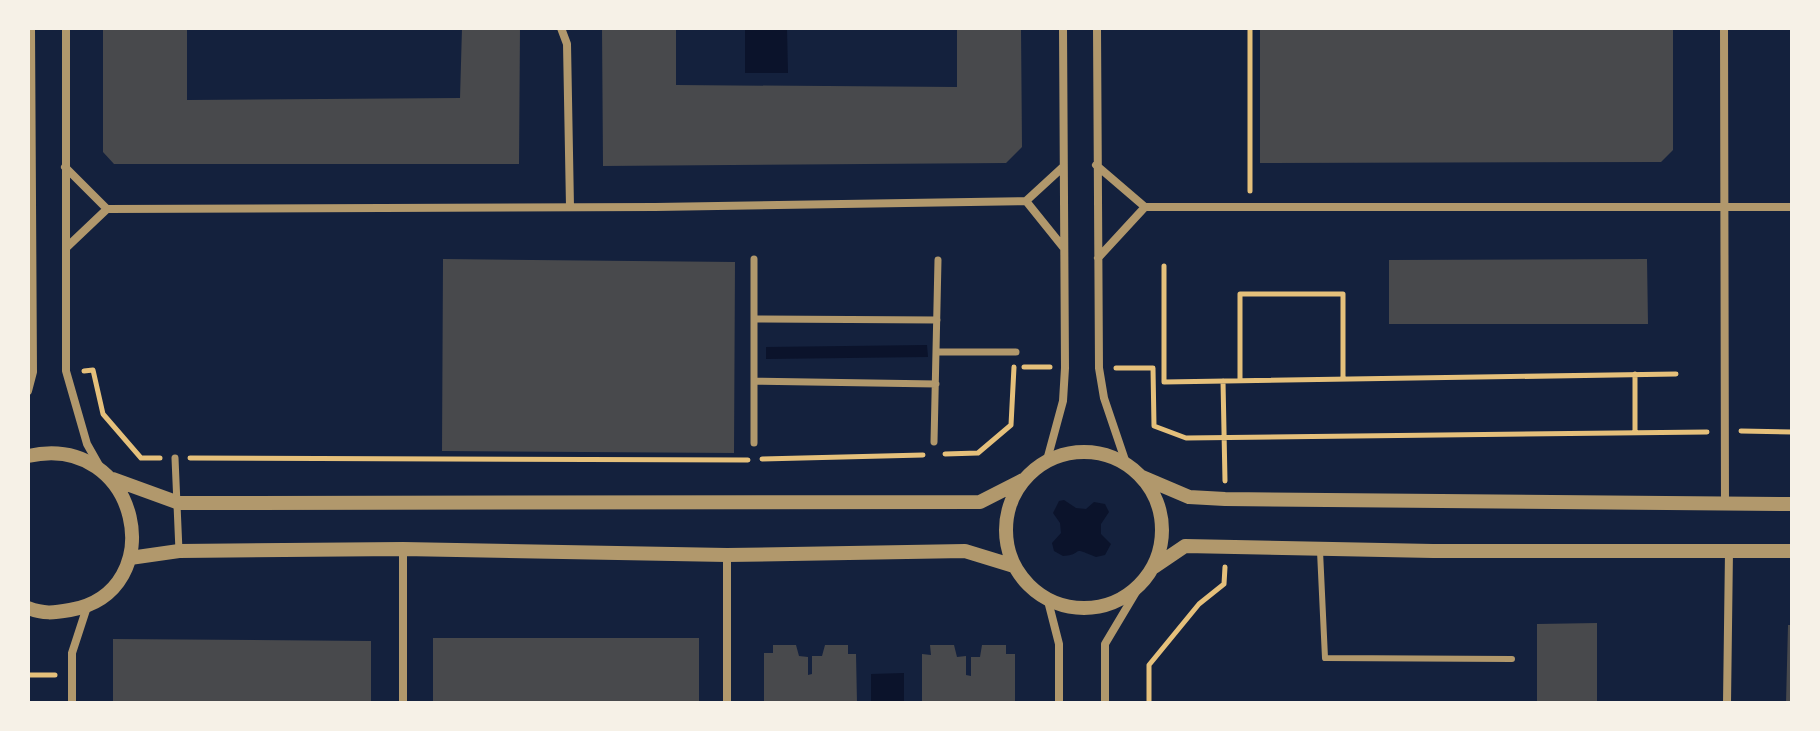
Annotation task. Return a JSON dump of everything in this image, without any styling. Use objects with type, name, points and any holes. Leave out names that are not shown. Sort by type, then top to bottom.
[{"type":"street","points":[[28,391],[33,372],[30,316],[31,28]]},
{"type":"street","points":[[28,608],[46,614],[87,607],[114,587],[130,558],[132,516],[113,479],[101,468],[87,444],[66,371],[66,28]]},
{"type":"street","points":[[561,28],[567,44],[570,207]]},
{"type":"street","points":[[1047,460],[1063,401],[1065,368],[1063,28]]},
{"type":"street","points":[[1097,28],[1099,368],[1104,398],[1126,463]]},
{"type":"street","points":[[1724,28],[1725,504]]},
{"type":"street","points":[[1096,165],[1145,207],[1792,207]]},
{"type":"street","points":[[65,167],[107,209]]},
{"type":"street","points":[[67,247],[107,209],[1026,201],[1063,167]]},
{"type":"street","points":[[1026,201],[1063,247]]},
{"type":"street","points":[[1098,258],[1145,207]]},
{"type":"street","points":[[754,259],[754,443]]},
{"type":"street","points":[[934,442],[938,260]]},
{"type":"street","points":[[754,319],[937,320]]},
{"type":"street","points":[[936,352],[1016,352]]},
{"type":"street","points":[[754,381],[936,384]]},
{"type":"street","points":[[113,479],[179,503],[980,502],[1023,480],[1047,460],[1073,452],[1101,453],[1126,463],[1142,477],[1159,504],[1163,536],[1154,567]]},
{"type":"street","points":[[28,456],[64,453],[101,468]]},
{"type":"street","points":[[175,458],[179,551]]},
{"type":"street","points":[[1142,477],[1189,497],[1225,499],[1792,504]]},
{"type":"street","points":[[1023,480],[1008,507],[1005,537],[1014,566],[1028,586],[1048,601],[1071,609],[1096,609],[1119,601],[1139,587]]},
{"type":"street","points":[[1105,703],[1105,644],[1154,567],[1185,546],[1433,551],[1792,551]]},
{"type":"street","points":[[130,558],[179,551],[403,549],[727,555],[965,551],[1014,566]]},
{"type":"street","points":[[403,549],[403,703]]},
{"type":"street","points":[[1727,703],[1729,551]]},
{"type":"street","points":[[727,555],[727,703]]},
{"type":"street","points":[[1048,601],[1059,644],[1059,703]]},
{"type":"street","points":[[72,703],[72,653],[87,607]]},
{"type":"lane","points":[[1320,547],[1325,658],[1512,659]]},
{"type":"path","points":[[1250,28],[1250,206]]},
{"type":"path","points":[[1164,266],[1164,382],[1676,374]]},
{"type":"path","points":[[1240,381],[1240,294],[1343,294],[1343,379]]},
{"type":"path","points":[[66,371],[93,370],[103,414],[141,458],[703,461],[978,453],[1011,425],[1014,367],[1065,368]]},
{"type":"path","points":[[1099,368],[1153,368],[1154,426],[1186,438],[1792,432]]},
{"type":"path","points":[[1635,374],[1635,433]]},
{"type":"path","points":[[1223,381],[1225,499]]},
{"type":"path","points":[[1149,703],[1149,665],[1199,604],[1224,584],[1227,546]]},
{"type":"path","points":[[28,675],[72,676]]},
{"type":"water","points":[[745,28],[787,28],[788,73],[745,73]]},
{"type":"water","points":[[927,345],[928,357],[766,359],[766,347]]},
{"type":"water","points":[[1064,500],[1076,508],[1086,509],[1094,502],[1105,504],[1109,512],[1101,524],[1101,534],[1111,544],[1105,555],[1096,557],[1079,551],[1063,556],[1054,551],[1052,543],[1061,533],[1060,523],[1053,513],[1059,501]]},
{"type":"water","points":[[904,673],[904,703],[871,703],[871,674]]},
{"type":"building","points":[[103,28],[187,28],[187,100],[460,98],[462,28],[520,28],[519,164],[114,164],[103,152]]},
{"type":"building","points":[[602,28],[676,28],[676,85],[957,87],[957,28],[1021,28],[1022,147],[1006,163],[603,166]]},
{"type":"building","points":[[1260,28],[1673,28],[1673,150],[1661,162],[1260,163]]},
{"type":"building","points":[[443,259],[735,262],[734,453],[442,451]]},
{"type":"building","points":[[1647,259],[1648,324],[1389,324],[1389,260]]},
{"type":"building","points":[[1597,623],[1597,703],[1537,703],[1537,624]]},
{"type":"building","points":[[1788,625],[1792,625],[1792,703],[1786,703]]},
{"type":"building","points":[[433,638],[699,638],[699,703],[433,703]]},
{"type":"building","points":[[113,639],[371,641],[371,703],[113,703]]},
{"type":"building","points":[[773,645],[796,645],[799,656],[808,657],[808,675],[812,674],[812,656],[822,656],[825,645],[848,645],[848,654],[856,654],[857,703],[764,703],[764,653],[773,653]]},
{"type":"building","points":[[930,645],[954,645],[957,657],[966,656],[966,675],[971,676],[971,657],[980,657],[982,645],[1006,645],[1006,654],[1015,654],[1015,703],[922,703],[922,654],[931,655]]}]
